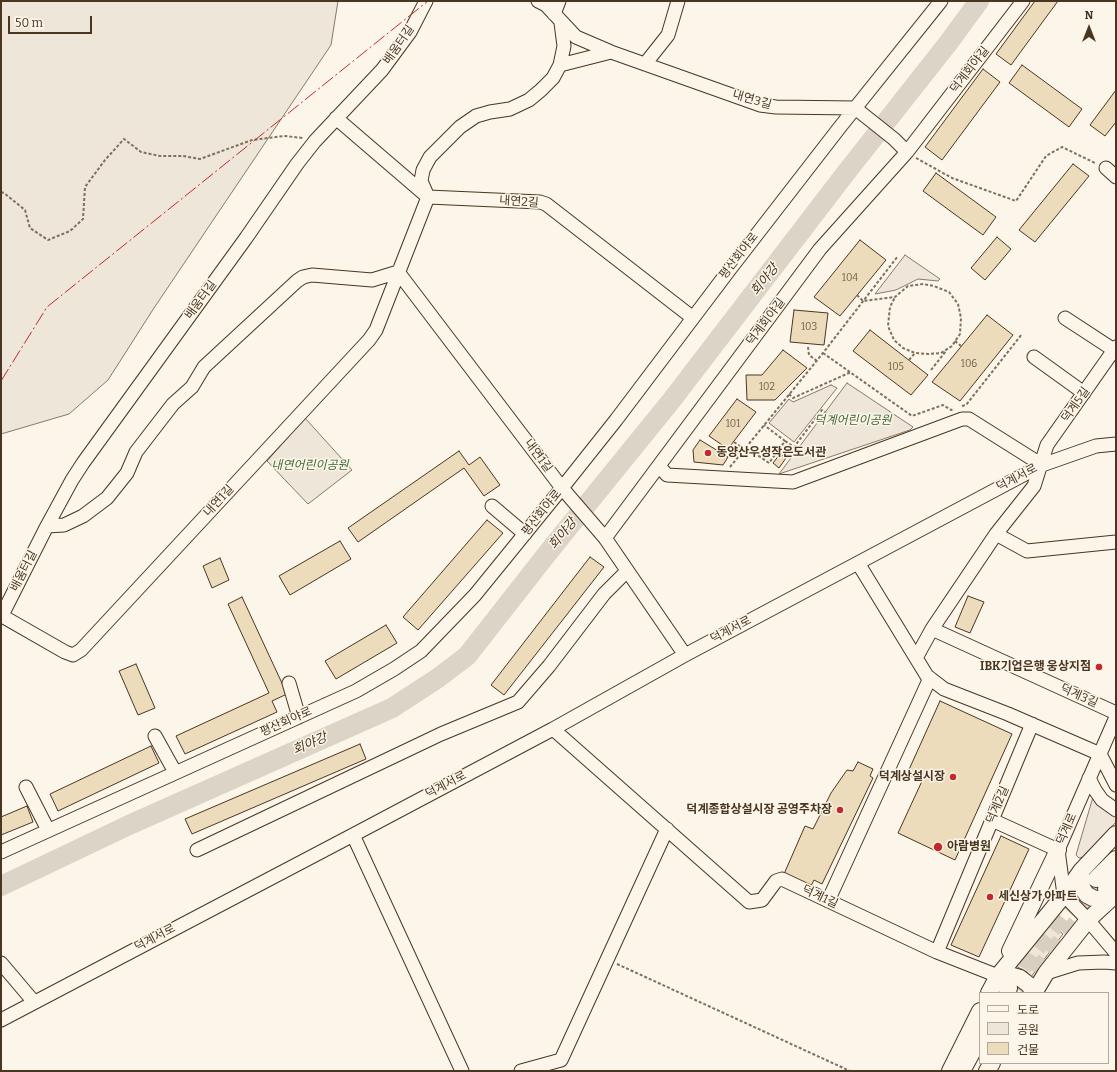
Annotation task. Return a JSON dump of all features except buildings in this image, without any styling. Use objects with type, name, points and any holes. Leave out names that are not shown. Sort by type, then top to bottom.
[{"type":"main road","points":[[994,983],[1064,895],[1081,871],[1116,834]]},
{"type":"main road","points":[[994,983],[1058,850]]},
{"type":"main road","points":[[1081,871],[1082,888],[1087,895],[1104,900],[1109,888],[1116,859]]},
{"type":"main road","points":[[1035,992],[1046,973],[1088,920],[1109,888]]},
{"type":"main road","points":[[994,983],[1005,977],[1013,976],[1020,978],[1029,985],[1033,992]]},
{"type":"main road","points":[[950,1071],[979,1013]]},
{"type":"main road","points":[[962,1071],[979,1040]]},
{"type":"street","name":"배움터길","points":[[1,617],[47,526],[72,480],[87,457],[246,238],[296,164],[315,140],[382,70],[410,32],[426,1]]},
{"type":"street","name":"내연3길","points":[[538,1],[546,5],[576,37],[611,52],[760,105],[860,112]]},
{"type":"street","points":[[428,197],[421,181],[423,170],[430,157],[449,137],[476,116],[510,109],[529,100],[553,78],[560,64],[564,46],[558,19],[559,1]]},
{"type":"street","points":[[645,64],[668,35],[678,1]]},
{"type":"street","name":"평산회야로","points":[[1,852],[356,691],[421,651],[475,595],[562,488],[616,420],[730,268],[860,112],[941,1]]},
{"type":"street","name":"덕계회야길","points":[[601,533],[658,466],[820,249],[906,152],[1024,1]]},
{"type":"street","points":[[560,64],[611,52]]},
{"type":"street","points":[[860,112],[894,139],[906,152]]},
{"type":"street","points":[[336,118],[428,197]]},
{"type":"street","points":[[1106,168],[1116,177]]},
{"type":"street","name":"내연1길","points":[[1,617],[65,652],[73,655],[81,650],[369,340],[376,330],[428,197]]},
{"type":"street","name":"내연2길","points":[[428,197],[540,202],[546,204],[693,318]]},
{"type":"street","points":[[47,526],[64,525],[83,516],[107,498],[127,473],[136,452],[173,404],[192,387],[204,367],[297,281],[312,275],[372,280],[398,272]]},
{"type":"street","name":"내연1길","points":[[398,272],[562,488],[601,533]]},
{"type":"street","points":[[1065,318],[1115,348]]},
{"type":"street","name":"덕계5길","points":[[1042,465],[1047,445],[1115,348]]},
{"type":"street","points":[[1034,357],[1084,393]]},
{"type":"street","points":[[658,466],[667,475],[793,482],[962,419],[969,419],[1042,465],[1034,486],[996,534],[932,629],[916,658]]},
{"type":"street","name":"덕계서로","points":[[1,1020],[553,729],[685,655],[1042,465],[1096,446],[1116,444]]},
{"type":"street","points":[[492,506],[524,534]]},
{"type":"street","points":[[601,533],[685,655]]},
{"type":"street","points":[[996,534],[1027,551],[1116,542]]},
{"type":"street","points":[[858,563],[927,676],[944,689],[1032,724],[1100,754],[1116,785]]},
{"type":"street","points":[[197,850],[441,734],[518,702],[549,666],[604,594],[627,571]]},
{"type":"street","name":"덕계3길","points":[[932,629],[1116,713]]},
{"type":"street","points":[[828,901],[930,678]]},
{"type":"street","points":[[289,683],[299,717]]},
{"type":"street","name":"덕계로","points":[[1064,895],[1058,850],[1116,717]]},
{"type":"street","name":"덕계2길","points":[[937,952],[1032,724]]},
{"type":"street","name":"덕계1길","points":[[553,729],[750,902],[762,900],[776,881],[782,880],[937,952],[994,983]]},
{"type":"street","points":[[155,736],[175,772]]},
{"type":"street","points":[[1089,778],[1094,790],[1102,800],[1116,810]]},
{"type":"street","points":[[26,787],[48,830]]},
{"type":"street","points":[[992,820],[1058,850]]},
{"type":"street","points":[[521,1071],[561,1060],[667,829]]},
{"type":"street","points":[[353,835],[462,1071]]},
{"type":"street","points":[[1064,895],[1116,953]]},
{"type":"street","points":[[1,963],[34,1002]]},
{"type":"street","points":[[1046,973],[1078,963],[1116,963]]},
{"type":"path","points":[[1,192],[25,210],[30,228],[48,240],[70,231],[83,219],[85,187],[105,160],[124,139],[142,152],[160,156],[183,156],[200,159],[252,140],[284,136],[315,140]]},
{"type":"path","points":[[906,152],[952,178],[1016,202],[1046,156],[1062,147],[1106,168]]},
{"type":"path","points":[[726,471],[824,353],[898,256]]},
{"type":"path","points":[[931,370],[955,341],[960,334],[961,318],[958,304],[949,292],[934,286],[923,284],[908,286],[895,297],[890,308],[888,326],[894,340],[903,348],[915,353],[941,353],[948,349]]},
{"type":"path","points":[[857,295],[863,301]]},
{"type":"path","points":[[863,301],[895,297]]},
{"type":"path","points":[[824,353],[912,416],[943,405],[951,410],[966,405],[1022,334]]},
{"type":"path","points":[[955,341],[962,346]]},
{"type":"path","points":[[808,347],[809,355],[817,361]]},
{"type":"path","points":[[909,360],[915,353]]},
{"type":"path","points":[[790,394],[793,398],[851,372]]},
{"type":"path","points":[[764,425],[794,447],[822,410],[836,421]]},
{"type":"path","points":[[734,442],[769,463],[786,441]]},
{"type":"path","points":[[607,960],[850,1071]]},
{"type":"green space","points":[[1,1],[338,1],[331,45],[154,308],[108,380],[69,414],[1,434]]},
{"type":"green space","points":[[905,255],[940,279],[938,281],[918,279],[896,290],[875,294]]},
{"type":"green space","name":"덕계어린이공원","points":[[847,383],[913,427],[910,430],[779,474]]},
{"type":"green space","points":[[831,385],[837,388],[794,442],[769,423],[789,399],[793,402]]},
{"type":"green space","name":"내연어린이공원","points":[[305,418],[352,470],[308,504],[267,461]]},
{"type":"green space","points":[[1093,797],[1116,814],[1116,822],[1083,857],[1079,858],[1076,855]]},
{"type":"green space","points":[[1048,922],[1063,934],[1031,977],[1027,972],[1014,965]]},
{"type":"waterway","name":"회야강","points":[[1,886],[129,825],[392,708],[438,678],[467,656],[550,550],[671,401],[845,174],[949,42],[979,1]]},
{"type":"tunnel","points":[[1010,988],[1033,954],[1069,909],[1096,879]]},
{"type":"tunnel","points":[[1024,992],[1042,963],[1087,909],[1106,890]]},
{"type":"power","points":[[1,381],[47,307],[428,1]]},
{"type":"place","name":"동양산우성작은도서관","points":[[708,453]]},
{"type":"place","name":"IBK기업은행 웅상지점","points":[[1099,667]]},
{"type":"place","name":"덕계상설시장","points":[[953,777]]},
{"type":"place","name":"덕계종합상설시장 공영주차장","points":[[840,810]]},
{"type":"place","name":"아람병원","points":[[938,847]]},
{"type":"place","name":"세신상가 아파트","points":[[990,897]]}]
